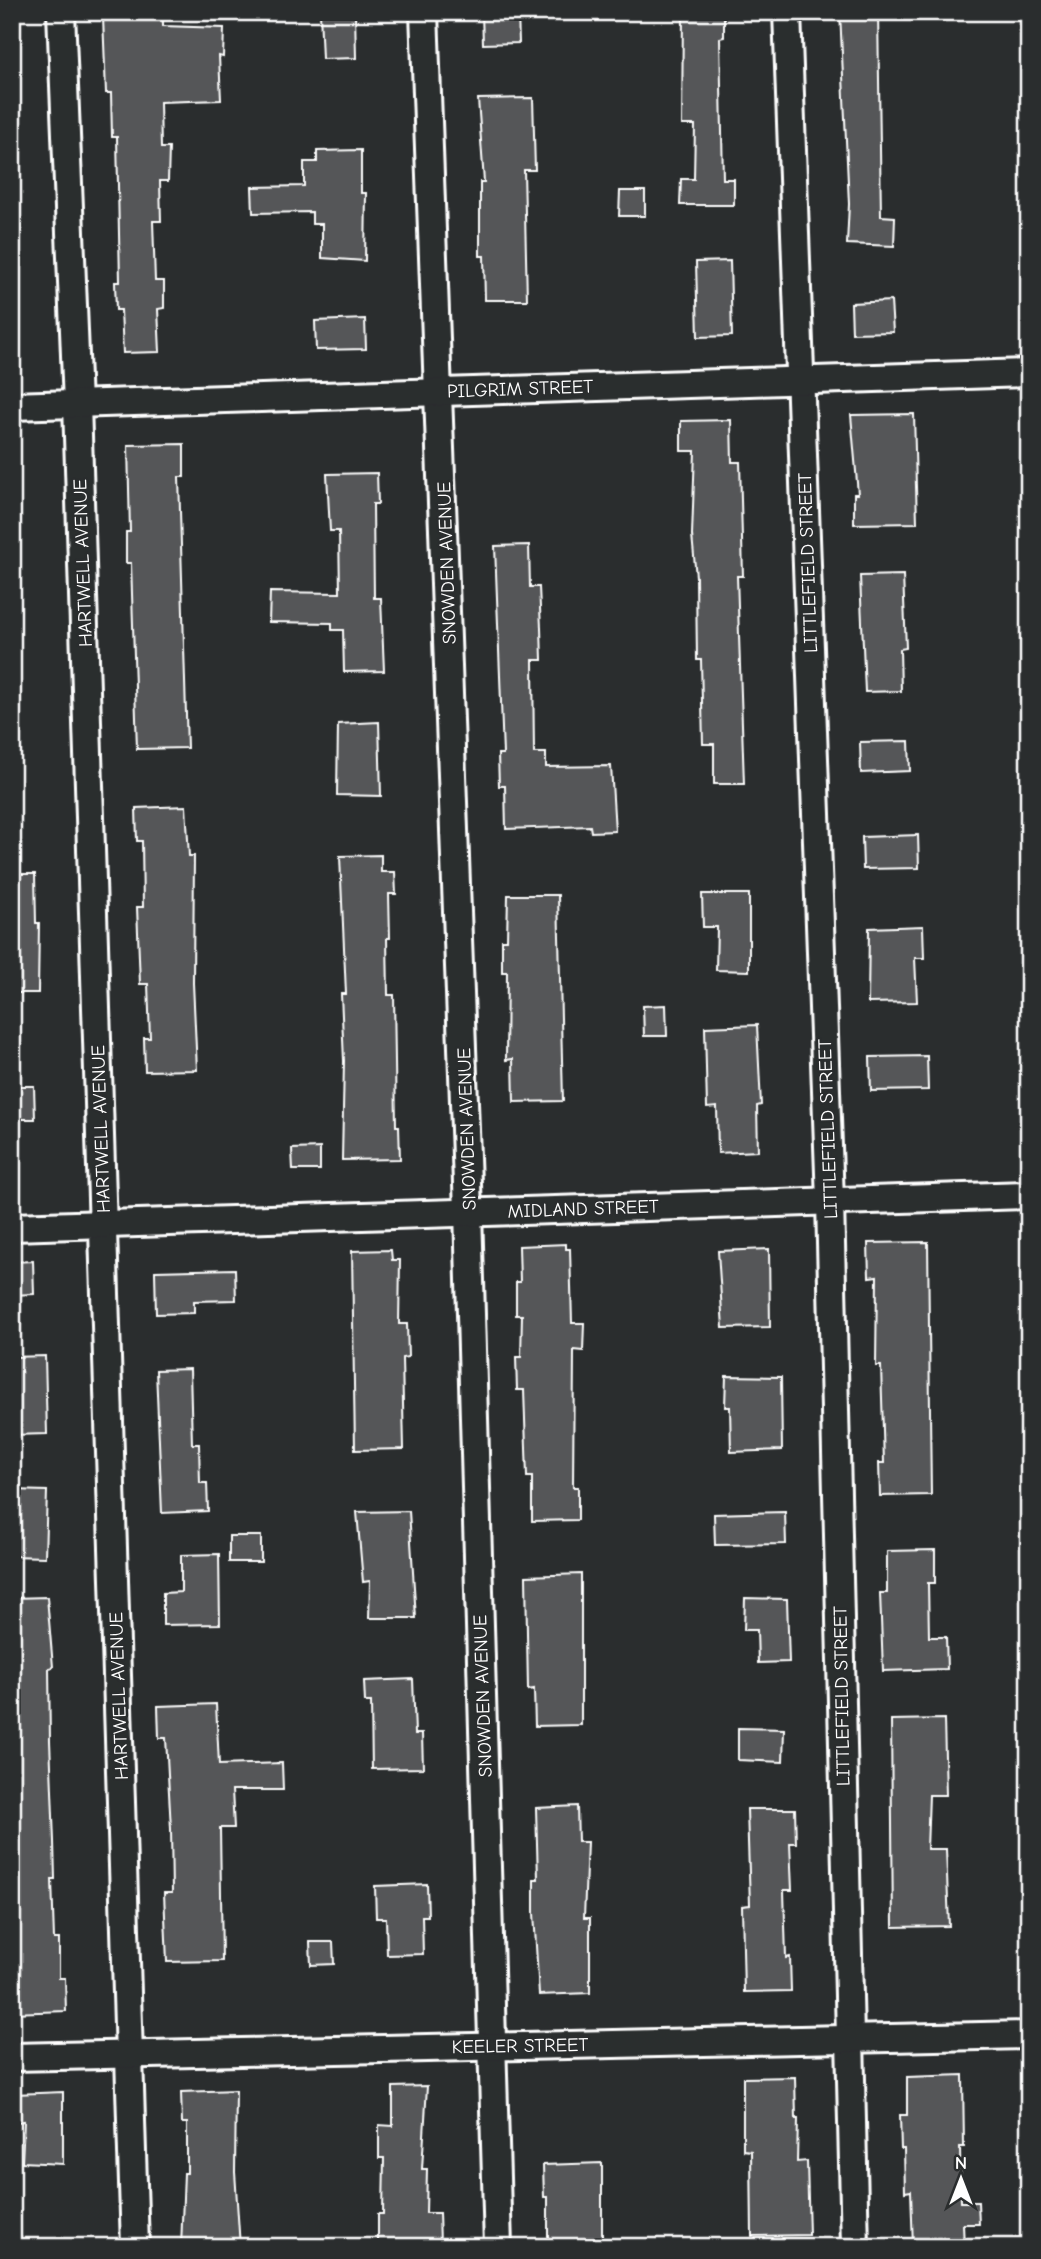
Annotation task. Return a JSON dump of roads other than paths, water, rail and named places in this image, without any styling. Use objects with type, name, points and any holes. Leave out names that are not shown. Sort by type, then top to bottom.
[{"type":"street","name":"HARTWELL AVENUE","points":[[61,12],[135,2247]]},
{"type":"street","name":"SNOWDEN AVENUE","points":[[424,12],[468,1211],[498,2247]]},
{"type":"street","name":"LITTLEFIELD STREET","points":[[787,12],[830,1201],[855,2247]]},
{"type":"street","name":"PILGRIM STREET","points":[[12,406],[1029,373]]},
{"type":"street","name":"MIDLAND STREET","points":[[12,1227],[1029,1195]]},
{"type":"street","name":"KEELER STREET","points":[[12,2057],[1029,2035]]}]
